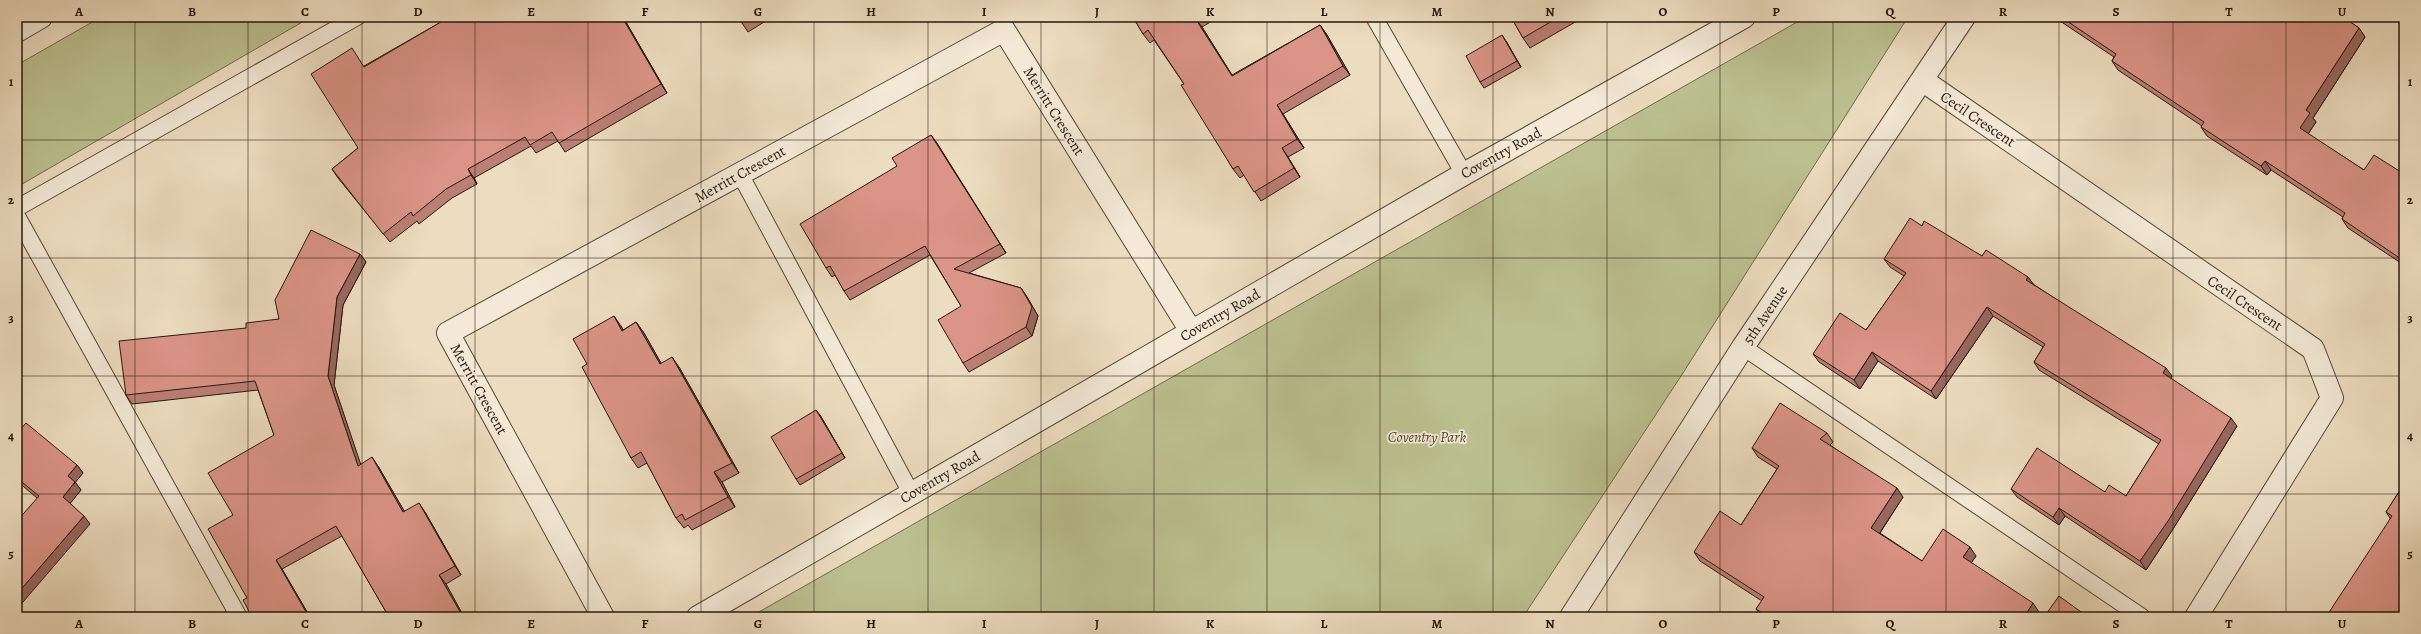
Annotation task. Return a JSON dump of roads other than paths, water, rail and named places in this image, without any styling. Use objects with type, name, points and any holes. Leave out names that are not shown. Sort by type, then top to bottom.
[{"type":"street","points":[[17,31],[41,17]]},
{"type":"street","name":"Coventry Road","points":[[698,617],[1464,174],[1743,17]]},
{"type":"street","name":"5th Avenue","points":[[1571,617],[1743,347],[1964,17]]},
{"type":"street","name":"Merritt Crescent","points":[[604,617],[448,333],[1004,30],[1191,332]]},
{"type":"street","name":"Cecil Crescent","points":[[1922,80],[2313,349],[2332,398],[2196,617]]},
{"type":"lane","points":[[17,208],[358,17]]},
{"type":"lane","points":[[1374,17],[1464,174]]},
{"type":"lane","points":[[740,174],[911,493]]},
{"type":"lane","points":[[17,216],[239,617]]},
{"type":"lane","points":[[1743,347],[2142,617]]},
{"type":"park label","name":"Coventry Park","points":[[1427,437]]}]
